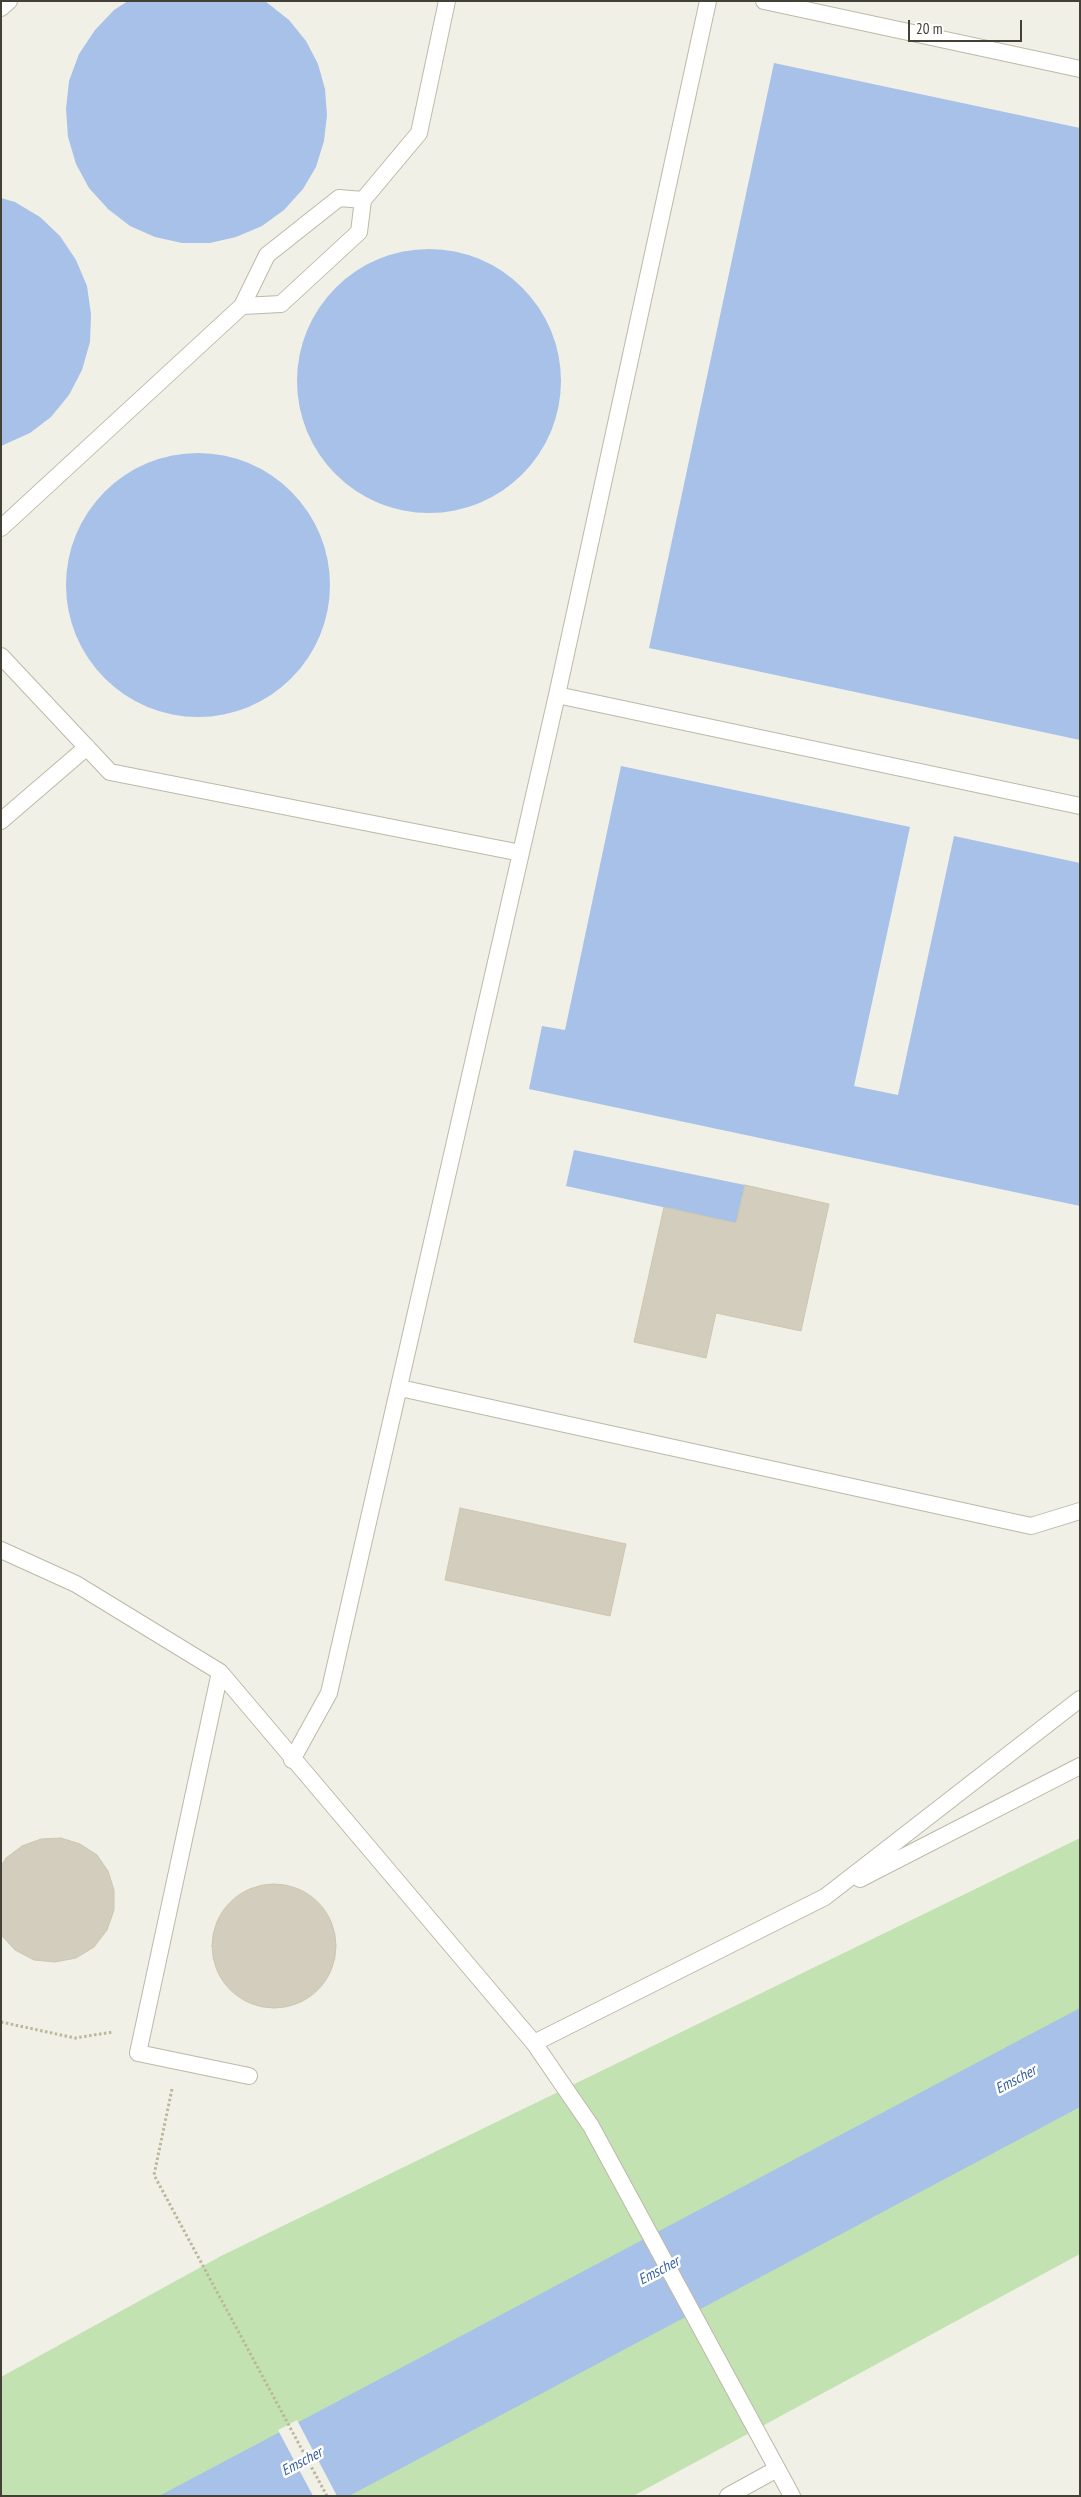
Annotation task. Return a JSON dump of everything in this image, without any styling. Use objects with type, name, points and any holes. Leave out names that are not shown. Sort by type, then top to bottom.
[{"type":"lane","points":[[1,8],[9,1]]},
{"type":"lane","points":[[242,306],[281,304],[359,232],[363,200],[418,133],[447,1]]},
{"type":"lane","points":[[292,1760],[328,1693],[400,1388],[557,695],[708,1]]},
{"type":"lane","points":[[764,1],[1080,69]]},
{"type":"lane","points":[[1,528],[242,306],[267,255],[339,198],[363,200]]},
{"type":"lane","points":[[1,656],[110,772],[521,853]]},
{"type":"lane","points":[[557,695],[1080,806]]},
{"type":"lane","points":[[1,821],[87,747]]},
{"type":"lane","points":[[400,1388],[1031,1526],[1080,1511]]},
{"type":"lane","points":[[1,1550],[76,1584],[220,1672],[292,1760],[534,2043],[591,2126],[792,2496]]},
{"type":"lane","points":[[220,1672],[138,2053],[249,2076]]},
{"type":"lane","points":[[824,1897],[1080,1699]]},
{"type":"lane","points":[[534,2043],[1080,1766]]},
{"type":"lane","points":[[728,2496],[777,2469]]},
{"type":"path","points":[[1,2022],[75,2038],[143,2027]]},
{"type":"path","points":[[178,2062],[154,2175],[327,2496]]},
{"type":"green space","points":[[1080,1838],[1080,2254],[633,2496],[1,2496],[1,2377],[221,2256]]},
{"type":"water","points":[[128,1],[265,1],[289,20],[306,41],[318,64],[325,89],[327,115],[324,141],[316,167],[303,189],[284,210],[262,226],[236,237],[210,243],[182,243],[155,237],[130,226],[108,209],[89,188],[76,164],[68,137],[66,109],[69,81],[79,54],[95,30],[114,10]]},
{"type":"water","points":[[774,63],[1080,128],[1080,740],[649,648]]},
{"type":"water","points":[[1,198],[15,202],[40,217],[60,236],[76,260],[87,286],[91,314],[90,342],[82,370],[69,395],[51,417],[30,433],[1,446]]},
{"type":"water","points":[[429,249],[455,251],[491,264],[513,279],[531,297],[551,330],[559,355],[561,381],[559,407],[546,443],[531,465],[513,483],[480,503],[455,511],[429,513],[403,511],[367,498],[345,483],[327,465],[307,432],[299,407],[297,381],[299,355],[312,319],[327,297],[345,279],[378,259],[403,251]]},
{"type":"water","points":[[198,453],[224,456],[248,463],[271,476],[291,492],[307,512],[320,535],[327,559],[330,585],[327,611],[320,635],[307,658],[291,678],[271,694],[248,707],[224,714],[198,717],[172,714],[148,707],[125,694],[105,678],[89,658],[76,635],[69,611],[66,585],[69,559],[76,535],[89,512],[105,492],[125,476],[148,463],[172,456]]},
{"type":"water","points":[[621,766],[910,827],[854,1086],[898,1095],[954,836],[1080,863],[1080,1206],[529,1089],[542,1026],[565,1030]]},
{"type":"water","points":[[574,1150],[745,1185],[736,1223],[566,1186]]},
{"type":"water","name":"Emscher","points":[[1080,2008],[1080,2107],[349,2496],[159,2496]]},
{"type":"pier","points":[[297,2420],[337,2496],[313,2496],[278,2430]]},
{"type":"building","points":[[745,1185],[829,1204],[801,1331],[716,1313],[706,1358],[634,1342],[664,1207],[736,1223]]},
{"type":"building","points":[[460,1508],[626,1544],[610,1616],[445,1580]]},
{"type":"building","points":[[61,1838],[80,1844],[97,1855],[108,1871],[114,1890],[114,1910],[107,1930],[94,1947],[76,1958],[55,1962],[34,1960],[15,1950],[1,1935],[1,1866],[6,1858],[22,1846],[41,1839]]},
{"type":"building","points":[[274,1884],[298,1889],[318,1902],[331,1922],[336,1946],[331,1970],[318,1990],[298,2003],[274,2008],[250,2003],[230,1990],[217,1970],[212,1946],[217,1922],[230,1902],[250,1889]]}]
